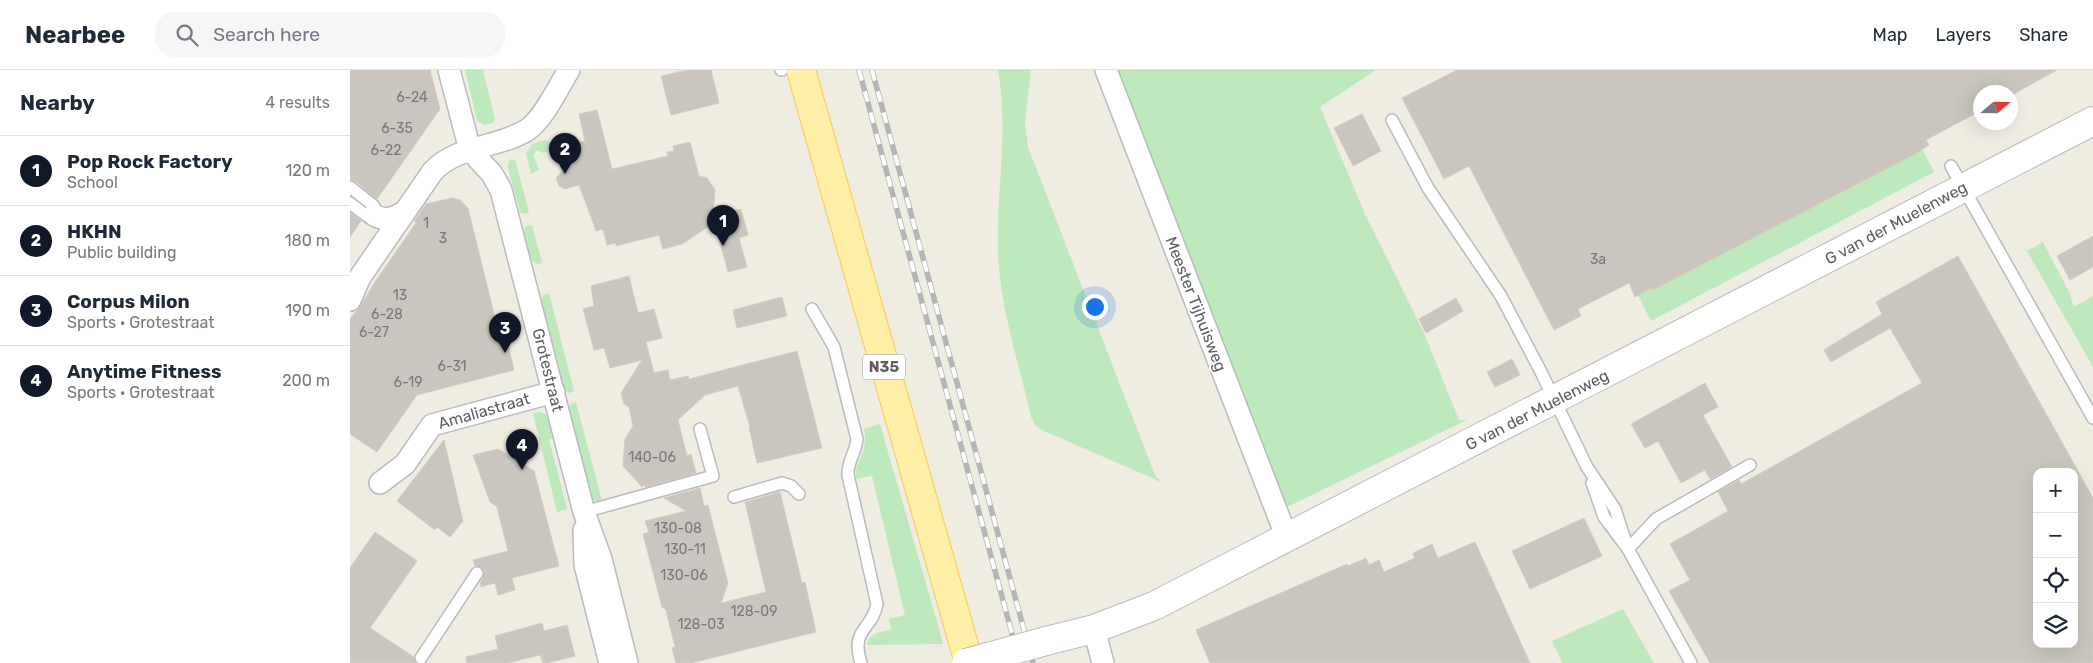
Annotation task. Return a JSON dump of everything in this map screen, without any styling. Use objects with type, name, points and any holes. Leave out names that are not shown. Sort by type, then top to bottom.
[{"type":"main road","name":"N35","points":[[801,70],[968,663]]},
{"type":"main road","name":"N35","points":[[819,70],[925,453],[986,663]]},
{"type":"street","name":"Grotestraat","points":[[449,70],[470,150],[492,174],[501,190],[584,512],[601,559],[627,663]]},
{"type":"street","points":[[350,300],[360,277],[402,213],[440,163],[470,150],[516,136],[529,129],[536,122],[569,70]]},
{"type":"street","name":"Meester Tijhuisweg","points":[[1106,70],[1287,538]]},
{"type":"street","name":"G van der Muelenweg","points":[[968,663],[1094,629],[1154,606],[1554,400],[1956,177],[2093,121]]},
{"type":"street","points":[[374,215],[379,218],[390,219],[402,213]]},
{"type":"street","name":"Amaliastraat","points":[[380,483],[404,464],[432,425],[554,392]]},
{"type":"street","name":"Grotestraat","points":[[584,512],[585,565],[610,663]]},
{"type":"street","points":[[1094,629],[1103,663]]},
{"type":"lane","points":[[1392,120],[1428,188],[1501,296],[1587,467],[1604,517],[1628,549],[1690,663]]},
{"type":"lane","points":[[1956,177],[2093,418]]},
{"type":"lane","points":[[350,187],[374,206],[374,215],[367,216],[350,203]]},
{"type":"lane","points":[[812,309],[834,347],[857,439],[848,475],[877,604],[873,620],[861,631],[858,640],[858,655],[861,663]]},
{"type":"lane","points":[[584,512],[714,476],[700,429]]},
{"type":"lane","points":[[1628,549],[1656,519],[1750,465]]},
{"type":"lane","points":[[734,497],[782,483],[791,486],[799,494]]},
{"type":"lane","points":[[421,658],[477,572]]},
{"type":"green space","points":[[465,70],[483,70],[495,119],[493,123],[485,125],[477,120]]},
{"type":"green space","points":[[998,70],[1031,70],[1025,122],[1028,147],[1155,475],[1161,482],[1044,431],[1036,426],[1031,417],[1006,315],[999,274],[998,230],[1002,116]]},
{"type":"green space","points":[[1117,70],[1376,70],[1320,107],[1365,214],[1425,335],[1459,420],[1467,420],[1289,506],[1285,506]]},
{"type":"green space","points":[[545,140],[556,145],[554,150],[543,153],[537,150],[533,155],[539,170],[531,174],[526,153],[532,144]]},
{"type":"green space","points":[[1921,147],[1934,172],[1651,321],[1637,293]]},
{"type":"green space","points":[[515,159],[529,212],[525,214],[520,212],[508,168],[509,161]]},
{"type":"green space","points":[[532,225],[542,263],[537,264],[531,260],[524,231],[526,226]]},
{"type":"green space","points":[[2043,242],[2069,292],[2074,307],[2093,296],[2093,367],[2027,251]]},
{"type":"green space","points":[[549,293],[574,391],[569,393],[564,390],[541,301],[543,295]]},
{"type":"green space","points":[[576,402],[602,501],[598,503],[591,498],[569,410],[570,405]]},
{"type":"green space","points":[[541,412],[550,417],[556,438],[549,439],[567,509],[557,512],[533,413]]},
{"type":"green space","points":[[880,424],[943,644],[867,645],[870,637],[873,635],[891,630],[889,619],[905,615],[872,476],[856,479],[857,467],[865,445],[864,429]]},
{"type":"green space","points":[[1623,609],[1654,663],[1562,663],[1552,641]]},
{"type":"building","points":[[350,70],[430,70],[440,109],[377,199],[355,181],[350,180]]},
{"type":"building","points":[[687,70],[711,70],[719,103],[671,115],[661,76]]},
{"type":"building","points":[[1457,70],[2057,70],[2018,92],[2018,85],[1973,85],[1973,115],[1926,140],[1929,145],[1913,155],[1653,290],[1652,288],[1635,297],[1629,283],[1578,309],[1581,316],[1554,330],[1469,166],[1444,179],[1402,98]]},
{"type":"building","points":[[597,110],[612,169],[668,156],[667,152],[674,151],[673,146],[690,142],[699,176],[707,178],[715,190],[713,215],[741,209],[748,235],[739,238],[747,267],[728,272],[713,216],[712,224],[682,244],[663,249],[659,235],[616,246],[616,243],[607,245],[603,229],[596,231],[579,185],[565,189],[559,186],[556,178],[562,172],[558,155],[562,147],[585,141],[579,114]]},
{"type":"building","points":[[1362,114],[1381,151],[1353,166],[1334,128]]},
{"type":"building","points":[[452,198],[460,200],[468,208],[496,322],[502,320],[514,370],[417,395],[377,452],[350,434],[350,319],[416,223],[414,221],[426,204]]},
{"type":"building","points":[[350,212],[361,221],[350,237]]},
{"type":"building","points":[[2093,236],[2093,267],[2070,280],[2057,256]]},
{"type":"building","points":[[1958,256],[2076,468],[2033,468],[2033,648],[2078,648],[2078,471],[2093,498],[2093,663],[1710,663],[1669,591],[1690,580],[1670,544],[1728,511],[1718,492],[1739,480],[1741,484],[1922,383],[1890,328],[1831,362],[1824,350],[1882,314],[1876,302]]},
{"type":"building","points":[[629,276],[638,313],[654,309],[662,338],[646,342],[654,373],[668,370],[670,380],[688,376],[689,379],[797,351],[822,448],[757,463],[750,427],[738,386],[705,395],[678,420],[687,456],[691,454],[696,473],[642,487],[623,466],[625,439],[633,426],[629,407],[624,404],[621,393],[642,360],[610,368],[604,348],[594,350],[583,309],[594,306],[591,286]]},
{"type":"building","points":[[782,297],[787,316],[737,328],[733,310]]},
{"type":"building","points":[[1456,298],[1463,311],[1426,333],[1419,319]]},
{"type":"building","points":[[1512,359],[1520,375],[1495,387],[1487,372]]},
{"type":"building","points":[[1705,383],[1718,407],[1703,415],[1732,467],[1710,479],[1705,470],[1681,483],[1658,441],[1645,448],[1631,424]]},
{"type":"building","points":[[444,440],[463,521],[450,537],[437,527],[435,530],[397,501]]},
{"type":"building","points":[[498,449],[534,471],[559,566],[512,578],[515,590],[498,595],[495,583],[481,587],[480,583],[484,570],[481,567],[475,566],[473,560],[508,551],[497,507],[490,502],[473,455]]},
{"type":"building","points":[[700,488],[704,506],[708,505],[728,583],[721,603],[766,592],[745,502],[780,492],[802,583],[805,582],[816,632],[691,663],[676,663],[672,648],[675,647],[666,610],[662,607],[643,534],[649,532],[645,521],[686,511],[664,498]]},
{"type":"building","points":[[1584,518],[1602,556],[1530,589],[1512,551]]},
{"type":"building","points":[[375,532],[417,561],[370,628],[414,657],[416,663],[350,663],[350,568]]},
{"type":"building","points":[[1475,542],[1530,663],[1210,663],[1196,630],[1347,564],[1348,566],[1366,558],[1369,565],[1379,560],[1384,572],[1415,558],[1413,553],[1432,544],[1438,558]]},
{"type":"building","points":[[542,623],[544,631],[567,625],[575,656],[547,663],[543,663],[540,655],[508,663],[467,663],[466,657],[498,649],[495,636]]},
{"type":"railway","points":[[859,70],[1020,663]]},
{"type":"railway","points":[[872,70],[1033,663]]},
{"type":"place","name":"HKHN","points":[[565,174]]},
{"type":"place","name":"Pop Rock Factory","points":[[723,246]]},
{"type":"place","name":"Corpus Milon","points":[[505,353]]},
{"type":"place","name":"Anytime Fitness","points":[[522,470]]}]
